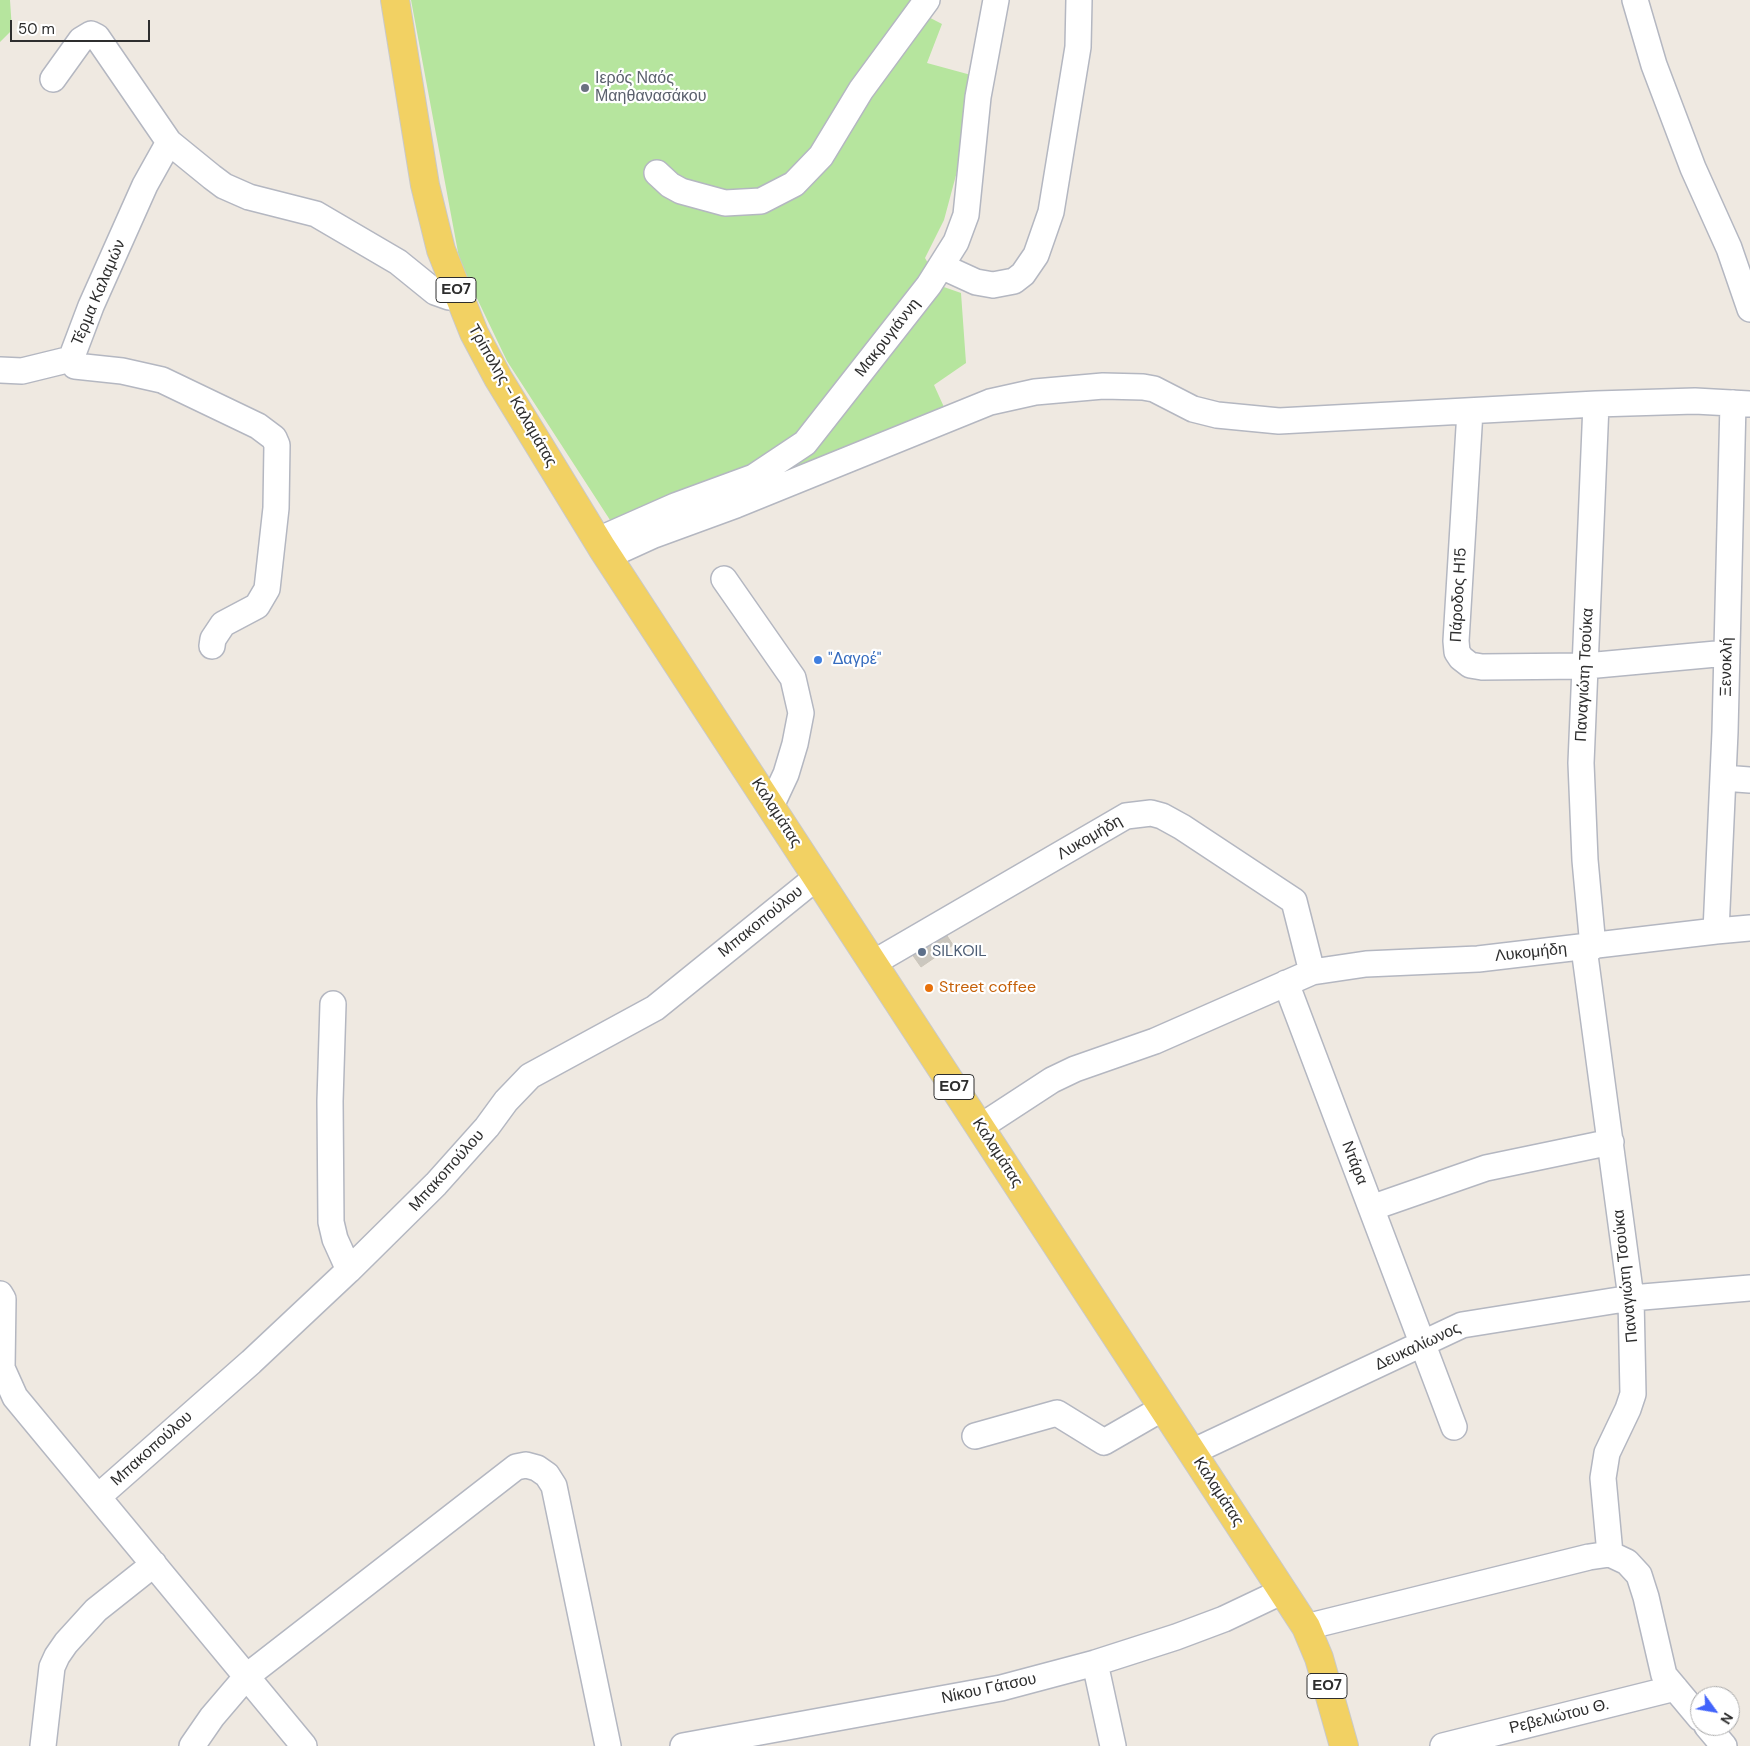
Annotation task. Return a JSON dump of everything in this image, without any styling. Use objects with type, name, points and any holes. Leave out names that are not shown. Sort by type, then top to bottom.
[{"type":"main road","name":"Τρίπολης - Καλαμάτας","points":[[395,0],[425,185],[441,250],[474,333],[521,419],[603,548]]},
{"type":"main road","name":"Καλαμάτας","points":[[603,548],[1306,1627],[1319,1658],[1344,1746]]},
{"type":"street","points":[[657,173],[670,185],[681,191],[724,203],[761,202],[794,184],[821,156],[861,90],[927,0]]},
{"type":"street","name":"Μακρυγιάννη","points":[[603,548],[675,506],[754,477],[805,444],[876,354],[941,266],[956,242],[966,214],[978,97],[996,0]]},
{"type":"street","points":[[941,266],[976,282],[993,285],[1014,281],[1023,274],[1036,255],[1051,212],[1078,47],[1079,0]]},
{"type":"street","points":[[1635,0],[1654,65],[1693,168],[1729,248],[1750,309]]},
{"type":"street","points":[[53,79],[81,40],[92,34],[97,37],[169,142],[224,186],[249,197],[297,207],[316,214],[398,262],[435,292],[449,297],[459,297]]},
{"type":"street","name":"Τέρμα Καλαμών","points":[[169,142],[145,185],[91,306],[71,359],[75,366],[122,371],[162,380],[247,420],[274,438],[278,454],[278,469],[267,589],[257,606],[223,624],[213,639],[212,646]]},
{"type":"street","points":[[0,370],[22,371],[71,359]]},
{"type":"street","points":[[603,548],[654,535],[736,505],[990,402],[1035,392],[1103,386],[1143,387],[1154,389],[1193,409],[1217,414],[1279,420],[1596,404],[1742,403]]},
{"type":"street","name":"Ξενοκλή","points":[[1716,930],[1727,653],[1742,403]]},
{"type":"street","name":"Παναγιώτη Τσούκα","points":[[1596,404],[1581,763],[1584,860],[1589,947],[1610,1142],[1631,1298],[1633,1394],[1607,1453],[1603,1478],[1603,1498],[1610,1554]]},
{"type":"street","name":"Πάροδος Η15","points":[[1470,411],[1457,652],[1470,665],[1482,667],[1586,666],[1727,653]]},
{"type":"street","points":[[724,579],[792,678],[801,713],[791,759],[771,806]]},
{"type":"street","points":[[1723,778],[1750,780]]},
{"type":"street","name":"Λυκομήδη","points":[[873,963],[1126,816],[1151,813],[1162,816],[1182,827],[1294,900],[1312,972]]},
{"type":"street","name":"Μπακοπούλου","points":[[99,1496],[251,1362],[349,1270],[420,1200],[530,1076],[655,1008],[817,877]]},
{"type":"street","name":"Λυκομήδη","points":[[980,1127],[1052,1080],[1075,1069],[1191,1026],[1312,972],[1366,964],[1478,959],[1589,947],[1716,930],[1750,928]]},
{"type":"street","name":"Ντάρα","points":[[1286,982],[1454,1427]]},
{"type":"street","points":[[333,1004],[330,1101],[331,1222],[335,1239],[349,1270]]},
{"type":"street","points":[[1371,1208],[1486,1168],[1610,1142]]},
{"type":"street","name":"Δευκαλίωνος","points":[[1192,1452],[1462,1325],[1631,1298],[1750,1288]]},
{"type":"street","points":[[0,1294],[3,1299],[0,1355],[4,1376],[22,1406],[99,1496],[304,1746]]},
{"type":"street","points":[[976,1436],[1057,1412],[1104,1442],[1163,1408]]},
{"type":"street","points":[[192,1746],[212,1717],[247,1676],[516,1467],[526,1465],[537,1468],[547,1475],[554,1486],[608,1746]]},
{"type":"street","points":[[1306,1627],[1589,1557],[1610,1554],[1627,1562],[1638,1576],[1646,1597],[1664,1674],[1690,1706]]},
{"type":"street","points":[[43,1746],[52,1667],[57,1656],[66,1643],[96,1610],[154,1564]]},
{"type":"street","name":"Νίκου Γάτσου","points":[[683,1746],[1001,1688],[1095,1663],[1216,1622],[1283,1591]]},
{"type":"street","points":[[1095,1663],[1113,1746]]},
{"type":"street","name":"Ρεβελιώτου Θ.","points":[[1443,1746],[1528,1736],[1675,1688]]},
{"type":"street","points":[[1716,1736],[1724,1746]]},
{"type":"green space","points":[[0,0],[10,0],[12,30],[0,42]]},
{"type":"green space","points":[[411,0],[920,0],[913,9],[942,24],[927,63],[971,75],[959,164],[944,220],[925,258],[941,286],[961,293],[966,363],[934,385],[948,416],[659,528],[636,512],[610,520],[507,361],[460,263]]},
{"type":"building","points":[[942,928],[953,945],[921,967],[909,950]]},
{"type":"place","name":"Ιερός Ναός Μαηθανασάκου","points":[[585,88]]},
{"type":"place","name":"\"Δαγρέ\"","points":[[818,660]]},
{"type":"place","name":"SILKOIL","points":[[922,952]]},
{"type":"place","name":"Street coffee","points":[[929,988]]}]
